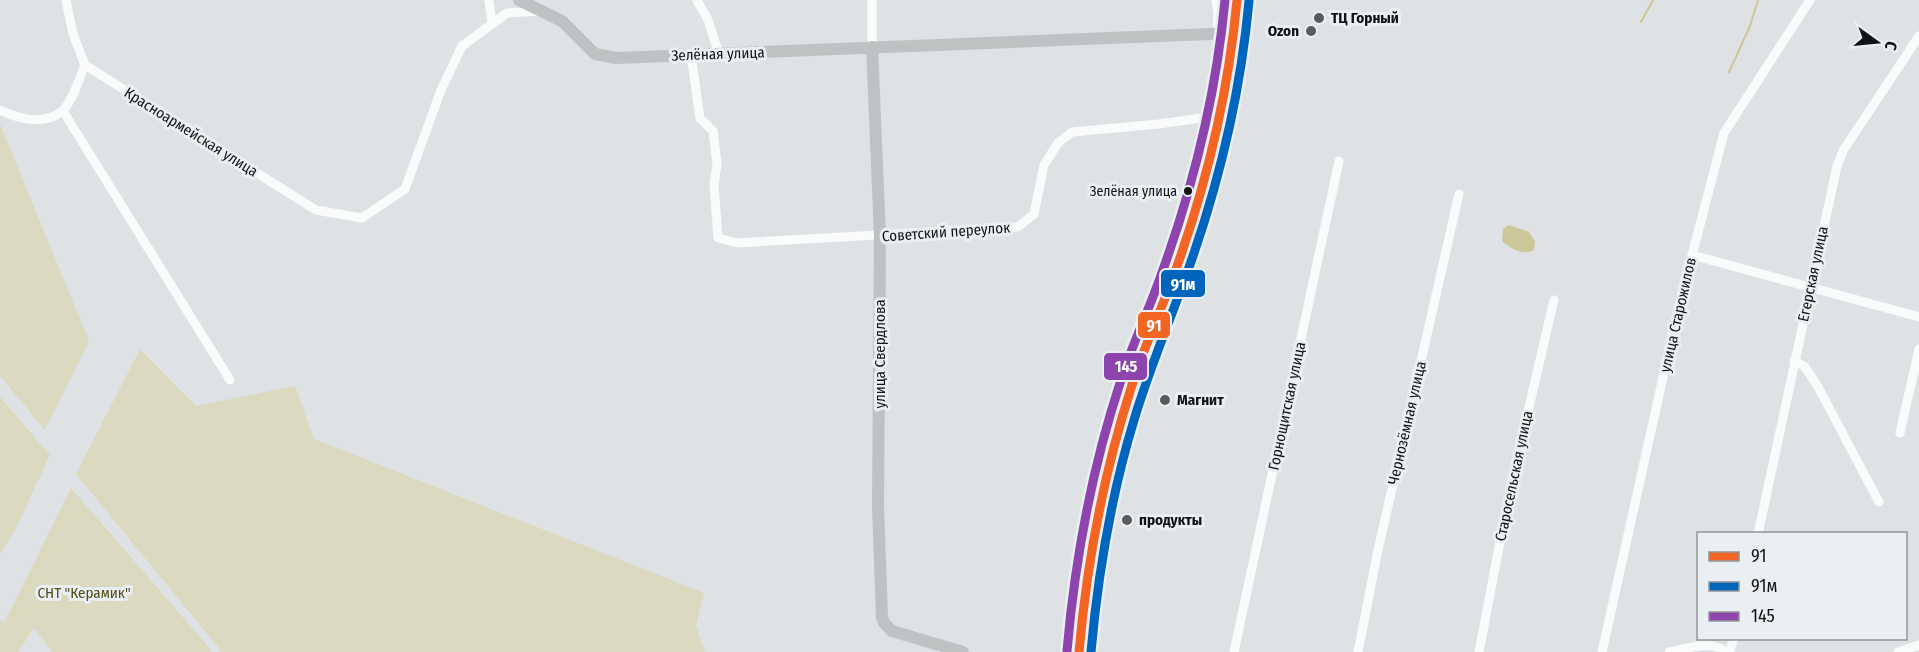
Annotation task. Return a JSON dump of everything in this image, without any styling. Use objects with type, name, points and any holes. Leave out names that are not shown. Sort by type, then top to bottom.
[{"type":"main road","points":[[1079,652],[1102,489],[1132,383],[1188,230],[1222,115],[1234,33],[1236,0]]},
{"type":"street","points":[[0,110],[32,121],[63,111],[77,86],[85,65],[73,34],[66,0]]},
{"type":"street","points":[[489,0],[492,24],[507,13],[540,11]]},
{"type":"street","name":"Зелёная улица","points":[[519,0],[562,21],[595,54],[616,58],[1234,33]]},
{"type":"street","points":[[697,0],[708,20],[719,54]]},
{"type":"street","name":"улица Свердлова","points":[[872,0],[880,236],[878,506],[882,618],[892,631],[963,652]]},
{"type":"street","points":[[1216,0],[1217,34]]},
{"type":"street","name":"улица Старожилов","points":[[1602,652],[1679,305],[1724,133],[1810,0]]},
{"type":"street","name":"Красноармейская улица","points":[[85,65],[316,210],[362,218],[405,189],[441,90],[462,46],[492,24]]},
{"type":"street","name":"Егерская улица","points":[[1758,532],[1837,166],[1844,150],[1919,36]]},
{"type":"street","name":"Советский переулок","points":[[691,55],[700,118],[713,131],[717,164],[714,185],[718,238],[737,243],[1018,227],[1034,214],[1044,165],[1058,143],[1072,132],[1159,124],[1222,115]]},
{"type":"street","points":[[63,111],[230,380]]},
{"type":"street","name":"Горнощитская улица","points":[[1234,652],[1339,161]]},
{"type":"street","name":"Чернозёмная улица","points":[[1358,652],[1378,550],[1459,194]]},
{"type":"street","points":[[1692,255],[1919,317]]},
{"type":"street","name":"Старосельская улица","points":[[1479,652],[1510,484],[1554,300]]},
{"type":"street","points":[[1900,434],[1919,349]]},
{"type":"street","points":[[1794,360],[1805,367],[1817,385],[1879,502]]},
{"type":"street","points":[[1669,652],[1708,645],[1717,646],[1728,652]]},
{"type":"street","points":[[1898,652],[1919,645]]},
{"type":"green space","points":[[0,124],[89,341],[45,430],[0,376]]},
{"type":"green space","points":[[140,349],[196,406],[295,386],[314,439],[704,593],[696,626],[705,652],[222,652],[76,474]]},
{"type":"green space","points":[[0,397],[50,455],[15,530],[0,555]]},
{"type":"green space","name":"СНТ \"Керамик\"","points":[[71,488],[213,652],[53,652],[34,628],[18,652],[0,652],[0,620],[5,621]]},
{"type":"shaded area","points":[[1509,225],[1529,232],[1535,241],[1534,250],[1521,252],[1502,241],[1503,229]]},
{"type":"waterway","points":[[1641,22],[1653,0]]},
{"type":"waterway","points":[[1729,72],[1750,26],[1758,0]]},
{"type":"transit line","name":"145","points":[[1067,651],[1080,548],[1101,446],[1121,380],[1172,244],[1193,176],[1216,71],[1225,0]]},
{"type":"transit line","name":"91","points":[[1079,652],[1092,550],[1105,484],[1136,372],[1171,283],[1204,179],[1228,72],[1237,0]]},
{"type":"transit line","name":"91м","points":[[1091,652],[1097,593],[1119,477],[1141,399],[1194,253],[1222,160],[1241,66],[1249,1]]},
{"type":"place","name":"ТЦ Горный","points":[[1319,18]]},
{"type":"place","name":"Ozon","points":[[1311,31]]},
{"type":"place","name":"Зелёная улица","points":[[1188,191]]},
{"type":"place","name":"Магнит","points":[[1165,400]]},
{"type":"place","name":"продукты","points":[[1127,520]]}]
